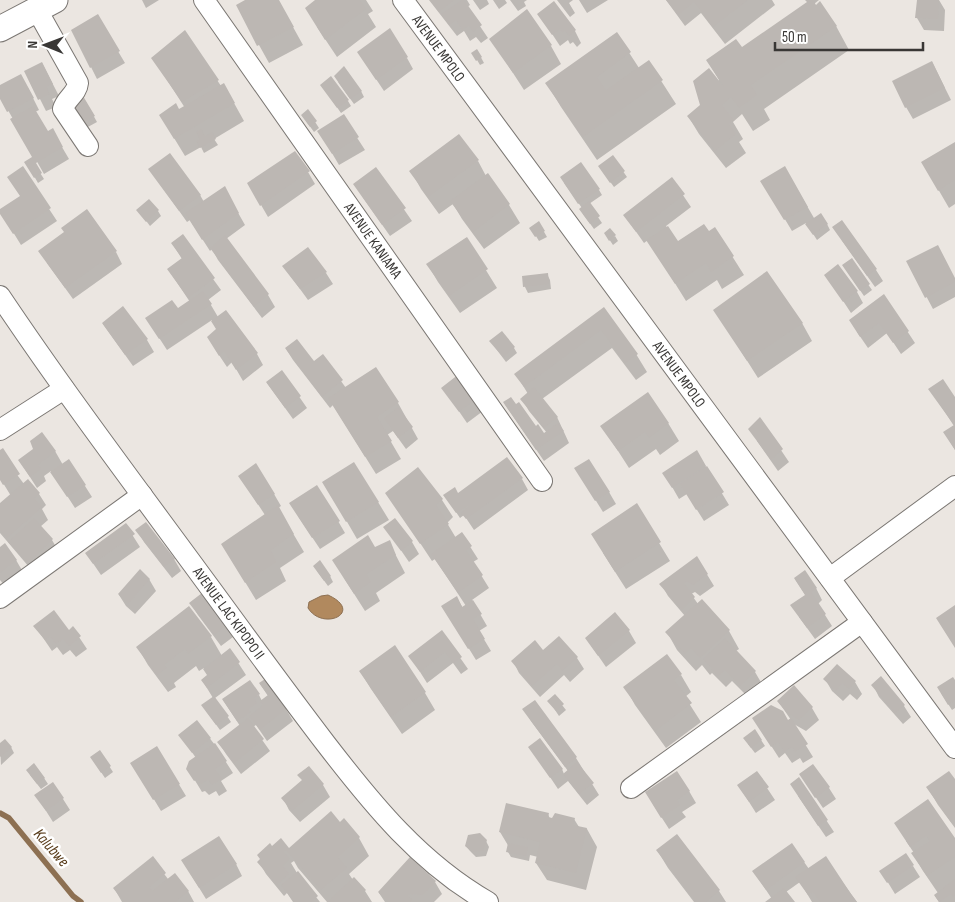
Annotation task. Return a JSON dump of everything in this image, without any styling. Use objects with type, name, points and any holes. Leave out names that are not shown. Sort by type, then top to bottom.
[{"type":"street","name":"AVENUE KANIAMA","points":[[204,0],[542,481]]},
{"type":"street","name":"AVENUE MPOLO","points":[[403,0],[955,748]]},
{"type":"street","points":[[3,21],[46,5],[78,83],[77,90],[65,102],[63,109],[88,146]]},
{"type":"street","name":"AVENUE LAC KIPOPO II","points":[[0,296],[64,389],[286,692],[371,802],[418,852],[472,893],[488,902]]},
{"type":"street","points":[[0,430],[64,389]]},
{"type":"street","points":[[830,578],[955,486]]},
{"type":"street","points":[[0,598],[142,494]]},
{"type":"street","points":[[631,788],[862,622]]},
{"type":"shaded area","points":[[328,595],[338,601],[343,608],[342,613],[338,617],[331,619],[315,615],[308,608],[309,602]]},
{"type":"building","points":[[245,0],[279,0],[294,27],[257,46],[236,5]]},
{"type":"building","points":[[315,0],[360,0],[366,9],[325,40],[305,8]]},
{"type":"building","points":[[430,0],[454,0],[439,12]]},
{"type":"building","points":[[464,0],[482,25],[473,32],[469,26],[462,30],[456,20],[449,25],[441,14]]},
{"type":"building","points":[[666,0],[748,0],[713,27],[694,2],[678,15]]},
{"type":"building","points":[[805,0],[813,0],[816,5],[820,1],[837,26],[751,85],[757,95],[739,108],[731,97],[722,105],[734,120],[729,124],[736,134],[715,151],[687,116],[700,105],[693,81],[709,68],[724,87],[706,60],[736,39],[742,47],[807,2]]},
{"type":"building","points":[[917,0],[939,0],[938,19],[915,18]]},
{"type":"building","points":[[554,1],[576,30],[569,36],[560,29],[552,35],[537,14]]},
{"type":"building","points":[[527,9],[552,45],[513,73],[489,39]]},
{"type":"building","points":[[98,14],[120,51],[90,68],[71,30]]},
{"type":"building","points":[[390,28],[408,57],[376,80],[357,52]]},
{"type":"building","points":[[185,30],[219,80],[182,102],[151,58]]},
{"type":"building","points":[[617,32],[631,52],[597,77],[606,90],[649,60],[663,80],[583,137],[545,83]]},
{"type":"building","points":[[477,49],[482,57],[476,61],[471,53]]},
{"type":"building","points":[[932,61],[945,88],[905,108],[892,81]]},
{"type":"building","points":[[42,62],[53,84],[46,87],[50,94],[38,100],[24,71]]},
{"type":"building","points":[[344,66],[362,91],[350,99],[334,76]]},
{"type":"building","points":[[21,74],[34,98],[7,112],[0,99],[0,85]]},
{"type":"building","points":[[331,76],[349,100],[337,108],[320,85]]},
{"type":"building","points":[[224,83],[235,103],[174,139],[159,115],[176,103],[179,109]]},
{"type":"building","points":[[83,96],[95,116],[82,123],[71,103]]},
{"type":"building","points":[[33,106],[48,131],[53,128],[63,147],[36,163],[42,173],[34,178],[24,162],[32,157],[10,119]]},
{"type":"building","points":[[308,109],[317,121],[310,127],[301,115]]},
{"type":"building","points":[[344,114],[359,137],[332,154],[317,131]]},
{"type":"building","points":[[201,129],[205,136],[212,132],[216,139],[200,148],[196,141],[200,139],[196,132]]},
{"type":"building","points":[[459,134],[479,160],[428,197],[409,171]]},
{"type":"building","points":[[955,142],[955,180],[938,191],[921,162]]},
{"type":"building","points":[[295,151],[310,171],[260,206],[247,183]]},
{"type":"building","points":[[170,153],[201,195],[179,211],[148,169]]},
{"type":"building","points":[[613,155],[625,171],[610,183],[598,166]]},
{"type":"building","points":[[581,162],[600,189],[578,204],[560,177]]},
{"type":"building","points":[[23,166],[51,208],[13,234],[0,214],[0,209],[20,196],[7,177]]},
{"type":"building","points":[[785,166],[808,207],[784,220],[760,181]]},
{"type":"building","points":[[376,167],[406,208],[382,225],[353,184]]},
{"type":"building","points":[[488,173],[510,204],[473,232],[450,201]]},
{"type":"building","points":[[672,177],[685,194],[636,232],[623,215]]},
{"type":"building","points":[[225,186],[239,213],[202,240],[185,213]]},
{"type":"building","points":[[149,199],[159,210],[146,222],[136,210]]},
{"type":"building","points":[[589,201],[600,216],[590,224],[579,209]]},
{"type":"building","points":[[87,209],[117,251],[65,288],[38,251],[64,232],[61,228]]},
{"type":"building","points":[[821,213],[828,224],[813,235],[805,224]]},
{"type":"building","points":[[842,220],[877,269],[867,276],[832,227]]},
{"type":"building","points":[[539,221],[545,231],[535,237],[529,228]]},
{"type":"building","points":[[704,224],[709,231],[715,227],[734,256],[711,272],[706,263],[675,284],[646,240],[668,226],[678,241]]},
{"type":"building","points":[[610,228],[616,235],[609,241],[604,233]]},
{"type":"building","points":[[183,234],[215,278],[188,298],[167,269],[182,258],[171,243]]},
{"type":"building","points":[[225,235],[269,294],[254,307],[210,248]]},
{"type":"building","points":[[467,237],[488,269],[449,296],[426,264]]},
{"type":"building","points":[[938,245],[955,278],[955,282],[925,298],[906,261]]},
{"type":"building","points":[[308,247],[327,272],[300,289],[282,266]]},
{"type":"building","points":[[852,258],[870,284],[860,291],[842,265]]},
{"type":"building","points":[[838,264],[858,291],[843,302],[824,275]]},
{"type":"building","points":[[767,271],[803,323],[747,361],[713,310]]},
{"type":"building","points":[[548,273],[549,284],[523,287],[522,276]]},
{"type":"building","points":[[203,291],[212,304],[159,339],[145,318],[172,300],[178,308]]},
{"type":"building","points":[[884,294],[909,331],[893,343],[879,323],[860,337],[849,320]]},
{"type":"building","points":[[123,306],[148,339],[125,355],[102,323]]},
{"type":"building","points":[[604,307],[638,354],[625,363],[601,330],[524,387],[514,374]]},
{"type":"building","points":[[226,310],[258,353],[236,370],[224,351],[219,356],[207,337],[216,329],[211,321]]},
{"type":"building","points":[[502,331],[515,347],[503,357],[489,341]]},
{"type":"building","points":[[297,339],[314,361],[323,354],[343,380],[322,397],[285,348]]},
{"type":"building","points":[[376,367],[399,402],[377,417],[392,441],[365,457],[328,398]]},
{"type":"building","points":[[282,370],[301,396],[285,408],[266,382]]},
{"type":"building","points":[[459,374],[477,398],[459,412],[441,388]]},
{"type":"building","points":[[943,379],[955,397],[955,450],[943,432],[954,425],[928,389]]},
{"type":"building","points":[[534,387],[558,417],[544,428],[520,399]]},
{"type":"building","points":[[648,392],[669,423],[649,438],[645,432],[618,451],[600,426]]},
{"type":"building","points":[[511,397],[516,404],[519,402],[536,426],[538,424],[544,433],[558,423],[564,431],[536,450],[503,402]]},
{"type":"building","points":[[398,407],[413,427],[398,438],[384,418]]},
{"type":"building","points":[[760,417],[783,449],[771,460],[748,429]]},
{"type":"building","points":[[42,432],[56,451],[38,465],[41,469],[30,477],[18,460],[33,449],[30,441]]},
{"type":"building","points":[[3,448],[20,474],[3,485],[0,480],[0,450]]},
{"type":"building","points":[[697,450],[706,466],[672,488],[662,473]]},
{"type":"building","points":[[507,457],[523,478],[466,519],[461,513],[468,506],[456,513],[443,495],[455,487],[458,493]]},
{"type":"building","points":[[69,459],[86,485],[67,497],[50,472]]},
{"type":"building","points":[[589,459],[610,492],[595,501],[574,468]]},
{"type":"building","points":[[354,462],[379,502],[346,522],[322,482]]},
{"type":"building","points":[[256,463],[275,494],[258,505],[238,476]]},
{"type":"building","points":[[707,466],[724,492],[696,510],[680,484]]},
{"type":"building","points":[[418,467],[443,499],[436,505],[449,524],[420,544],[385,493]]},
{"type":"building","points":[[28,479],[40,493],[34,498],[42,507],[7,538],[0,530],[0,503]]},
{"type":"building","points":[[317,485],[340,521],[312,538],[289,503]]},
{"type":"building","points":[[637,503],[661,542],[615,572],[591,534]]},
{"type":"building","points":[[278,505],[294,534],[271,550],[276,562],[245,583],[221,544]]},
{"type":"building","points":[[34,518],[53,539],[28,563],[8,542]]},
{"type":"building","points":[[395,518],[413,541],[401,551],[383,527]]},
{"type":"building","points":[[146,522],[175,559],[164,567],[135,530]]},
{"type":"building","points":[[126,523],[135,534],[93,564],[85,553]]},
{"type":"building","points":[[462,532],[472,546],[466,550],[483,575],[458,593],[431,554]]},
{"type":"building","points":[[368,535],[375,547],[390,540],[396,555],[367,574],[371,582],[354,594],[332,560]]},
{"type":"building","points":[[5,543],[17,560],[0,573],[0,547]]},
{"type":"building","points":[[697,556],[708,574],[693,585],[687,581],[684,583],[695,597],[682,610],[659,584]]},
{"type":"building","points":[[320,560],[331,576],[324,581],[313,566]]},
{"type":"building","points":[[140,569],[150,579],[128,604],[118,594]]},
{"type":"building","points":[[805,570],[817,588],[811,592],[826,614],[807,628],[790,605],[805,595],[794,578]]},
{"type":"building","points":[[202,593],[227,625],[214,635],[189,603]]},
{"type":"building","points":[[457,596],[462,607],[473,600],[482,614],[473,619],[485,639],[468,649],[441,606]]},
{"type":"building","points":[[702,599],[730,630],[700,658],[691,648],[685,654],[665,632]]},
{"type":"building","points":[[955,605],[955,648],[936,618]]},
{"type":"building","points":[[189,606],[212,636],[188,654],[185,649],[164,665],[167,668],[157,675],[136,647]]},
{"type":"building","points":[[54,610],[69,630],[73,626],[81,636],[69,646],[63,639],[56,644],[50,636],[45,640],[33,626]]},
{"type":"building","points":[[615,612],[630,630],[598,656],[585,638]]},
{"type":"building","points":[[442,630],[462,657],[453,663],[445,652],[420,672],[408,656]]},
{"type":"building","points":[[559,636],[578,657],[562,671],[557,664],[532,686],[511,661],[535,640],[543,650]]},
{"type":"building","points":[[725,638],[756,671],[740,686],[725,670],[718,676],[703,659]]},
{"type":"building","points":[[395,645],[426,692],[391,717],[359,671]]},
{"type":"building","points":[[230,648],[240,662],[207,688],[201,680],[207,675],[203,669]]},
{"type":"building","points":[[667,654],[682,674],[674,680],[692,703],[655,731],[623,687]]},
{"type":"building","points":[[837,664],[856,681],[849,689],[842,683],[836,691],[823,679]]},
{"type":"building","points":[[881,676],[905,705],[895,713],[871,685]]},
{"type":"building","points":[[953,677],[955,680],[955,700],[948,705],[937,687]]},
{"type":"building","points":[[265,679],[287,708],[260,730],[249,716],[263,705],[260,701],[268,695],[259,683]]},
{"type":"building","points":[[250,680],[260,694],[254,698],[257,703],[248,709],[251,712],[237,721],[222,699]]},
{"type":"building","points":[[794,685],[813,707],[799,720],[787,713],[777,701]]},
{"type":"building","points":[[555,694],[564,704],[556,711],[547,701]]},
{"type":"building","points":[[214,696],[229,716],[216,725],[201,705]]},
{"type":"building","points":[[535,700],[577,757],[565,767],[522,709]]},
{"type":"building","points":[[771,705],[783,711],[788,720],[791,718],[808,744],[795,752],[792,747],[784,752],[778,742],[771,747],[752,718]]},
{"type":"building","points":[[248,718],[264,739],[234,763],[217,742]]},
{"type":"building","points":[[197,720],[211,738],[192,753],[178,735]]},
{"type":"building","points":[[755,729],[762,740],[751,748],[743,738]]},
{"type":"building","points":[[540,738],[563,769],[550,778],[528,747]]},
{"type":"building","points":[[5,739],[12,747],[0,757],[0,743]]},
{"type":"building","points":[[215,743],[227,761],[215,769],[222,779],[212,785],[208,780],[201,784],[198,779],[194,781],[186,769],[189,761]]},
{"type":"building","points":[[157,746],[180,784],[153,800],[130,763]]},
{"type":"building","points":[[100,750],[111,766],[101,773],[90,757]]},
{"type":"building","points":[[577,762],[594,783],[579,794],[563,774]]},
{"type":"building","points":[[34,763],[45,778],[37,784],[26,770]]},
{"type":"building","points":[[813,764],[830,787],[815,798],[799,774]]},
{"type":"building","points":[[309,766],[324,784],[292,811],[281,798],[302,780],[297,775]]},
{"type":"building","points":[[677,771],[690,791],[677,800],[680,805],[661,818],[645,792]]},
{"type":"building","points":[[757,771],[769,787],[749,802],[737,785]]},
{"type":"building","points":[[949,771],[955,779],[955,819],[951,822],[926,787]]},
{"type":"building","points":[[799,777],[828,820],[818,826],[790,784]]},
{"type":"building","points":[[53,782],[64,798],[46,811],[34,795]]},
{"type":"building","points":[[928,799],[955,838],[955,857],[927,876],[911,853],[930,841],[926,836],[910,847],[894,823]]},
{"type":"building","points":[[506,803],[549,813],[548,817],[552,818],[555,813],[575,818],[573,825],[587,828],[576,873],[535,863],[540,842],[499,832]]},
{"type":"building","points":[[331,811],[340,822],[344,818],[360,837],[338,857],[347,868],[321,890],[286,850],[284,852],[290,859],[283,866],[289,874],[277,885],[257,862],[260,859],[257,855],[270,843],[272,846],[281,838],[289,848]]},
{"type":"building","points":[[480,833],[487,840],[483,851],[472,852],[465,846],[468,835]]},
{"type":"building","points":[[677,834],[720,890],[706,902],[696,902],[656,850]]},
{"type":"building","points":[[219,836],[237,864],[199,888],[181,860]]},
{"type":"building","points":[[508,843],[528,847],[526,856],[506,852]]},
{"type":"building","points":[[792,843],[805,862],[766,890],[752,871]]},
{"type":"building","points":[[906,853],[914,865],[887,883],[879,871]]},
{"type":"building","points":[[153,856],[166,873],[149,887],[152,891],[175,873],[189,891],[175,902],[124,902],[113,888]]},
{"type":"building","points":[[826,856],[857,902],[820,902],[813,892],[808,895],[795,877]]},
{"type":"building","points":[[410,857],[436,881],[423,895],[410,894],[408,896],[413,900],[411,902],[388,902],[378,892]]},
{"type":"building","points":[[298,871],[318,896],[311,902],[294,902],[281,885]]},
{"type":"building","points":[[354,877],[366,890],[363,893],[371,902],[327,902]]},
{"type":"building","points":[[955,879],[955,896],[953,897],[951,894],[939,902],[934,895]]},
{"type":"building","points":[[784,888],[795,902],[765,902]]},
{"type":"waterway","name":"Kalubwe","points":[[0,813],[9,818],[73,896],[81,902]]}]
